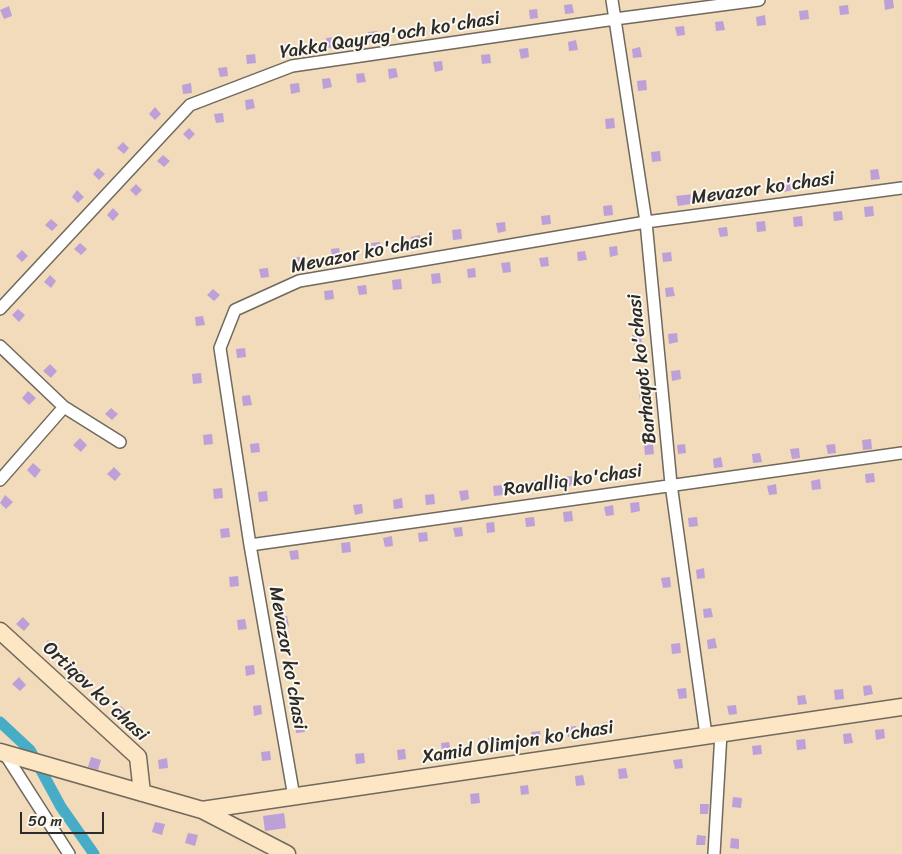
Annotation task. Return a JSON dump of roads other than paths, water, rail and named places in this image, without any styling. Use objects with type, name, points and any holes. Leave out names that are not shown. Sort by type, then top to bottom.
[{"type":"main road","name":"Ortiqov ko'chasi","points":[[0,631],[138,757],[142,793]]},
{"type":"main road","name":"Xamid Olimjon ko'chasi","points":[[3,753],[202,810],[902,707]]},
{"type":"main road","points":[[202,810],[287,854]]},
{"type":"street","name":"Barhayot ko'chasi","points":[[612,0],[646,222],[672,484],[713,734],[714,854]]},
{"type":"street","name":"Yakka Qayrag'och ko'chasi","points":[[0,309],[190,105],[292,66],[759,0]]},
{"type":"street","name":"Mevazor ko'chasi","points":[[294,797],[250,545],[220,348],[235,310],[299,281],[646,222],[902,188]]},
{"type":"street","points":[[0,346],[64,407],[120,442]]},
{"type":"street","points":[[0,480],[64,407]]},
{"type":"street","name":"Ravalliq ko'chasi","points":[[250,545],[902,453]]},
{"type":"street","points":[[3,753],[63,851]]},
{"type":"waterway","points":[[0,722],[30,750],[61,807],[94,854]]}]
